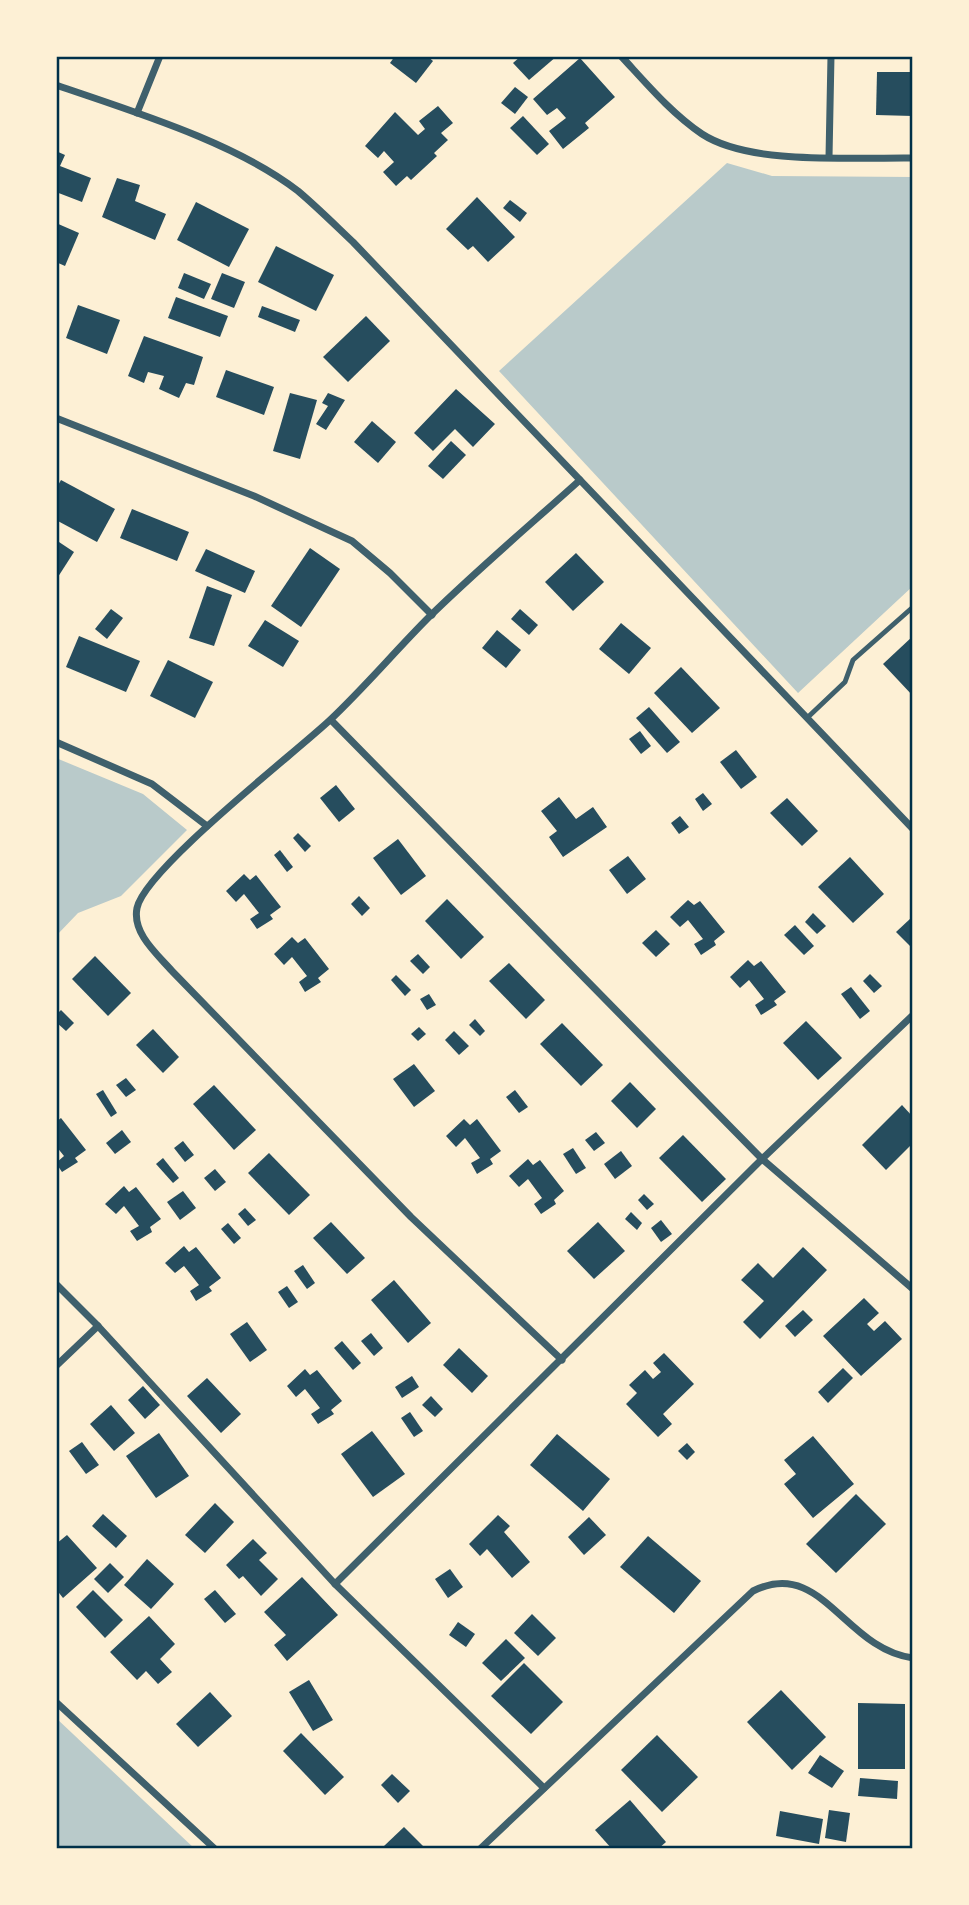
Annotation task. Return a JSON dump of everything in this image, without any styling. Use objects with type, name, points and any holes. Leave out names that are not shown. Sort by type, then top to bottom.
[{"type":"street","points":[[137,113],[160,56]]},
{"type":"street","points":[[621,56],[668,106],[704,135],[738,149],[789,157],[913,158]]},
{"type":"street","points":[[829,157],[831,56]]},
{"type":"street","points":[[56,85],[137,113],[222,149],[296,190],[353,242],[913,829]]},
{"type":"street","points":[[56,418],[254,496],[352,541],[390,573],[432,615]]},
{"type":"street","points":[[562,1360],[338,1144],[146,941],[138,927],[136,908],[144,892],[207,827],[331,720],[432,615],[580,480]]},
{"type":"street","points":[[331,720],[762,1159],[913,1289]]},
{"type":"street","points":[[56,742],[152,784],[207,827]]},
{"type":"street","points":[[335,1584],[762,1159],[913,1016]]},
{"type":"street","points":[[56,1284],[98,1326],[335,1584],[544,1788]]},
{"type":"street","points":[[56,1366],[98,1326]]},
{"type":"street","points":[[480,1849],[753,1591],[769,1583],[786,1581],[806,1587],[881,1648],[913,1658]]},
{"type":"street","points":[[56,1702],[215,1849]]},
{"type":"lane","points":[[807,718],[845,682],[853,660],[913,607]]},
{"type":"shaded area","points":[[727,163],[772,176],[913,177],[913,586],[798,693],[499,371]]},
{"type":"shaded area","points":[[56,758],[143,794],[187,830],[121,896],[78,913],[56,936]]},
{"type":"shaded area","points":[[56,1718],[195,1849],[56,1849]]},
{"type":"building","points":[[395,56],[427,56],[433,61],[416,83],[390,63]]},
{"type":"building","points":[[521,56],[557,56],[529,80],[513,63]]},
{"type":"building","points":[[580,58],[615,97],[585,123],[589,128],[563,149],[549,131],[566,118],[557,108],[547,115],[533,99]]},
{"type":"building","points":[[877,72],[913,72],[913,116],[876,115]]},
{"type":"building","points":[[515,87],[528,97],[515,114],[501,103]]},
{"type":"building","points":[[438,106],[453,123],[441,133],[448,140],[434,153],[437,156],[411,180],[407,176],[396,186],[383,172],[394,162],[384,151],[378,158],[365,146],[395,112],[418,135],[425,129],[419,121]]},
{"type":"building","points":[[523,116],[549,144],[537,155],[510,128]]},
{"type":"building","points":[[56,151],[65,155],[60,166],[91,178],[82,202],[56,192]]},
{"type":"building","points":[[117,178],[140,185],[135,201],[166,214],[155,240],[102,217]]},
{"type":"building","points":[[477,197],[515,237],[488,262],[473,246],[468,250],[446,229]]},
{"type":"building","points":[[510,200],[527,213],[520,222],[503,208]]},
{"type":"building","points":[[196,202],[249,229],[229,267],[177,240]]},
{"type":"building","points":[[56,223],[79,233],[65,266],[56,262]]},
{"type":"building","points":[[276,246],[334,275],[316,311],[258,282]]},
{"type":"building","points":[[184,273],[211,284],[204,299],[178,288]]},
{"type":"building","points":[[222,273],[245,282],[234,308],[211,299]]},
{"type":"building","points":[[176,297],[228,316],[220,337],[168,318]]},
{"type":"building","points":[[78,305],[120,320],[107,354],[66,338]]},
{"type":"building","points":[[262,306],[300,320],[295,332],[258,317]]},
{"type":"building","points":[[366,316],[390,341],[348,382],[323,357]]},
{"type":"building","points":[[144,336],[203,357],[194,385],[186,383],[179,398],[159,389],[164,376],[148,372],[144,383],[128,376]]},
{"type":"building","points":[[226,370],[274,387],[264,415],[216,397]]},
{"type":"building","points":[[456,389],[495,424],[473,447],[455,429],[433,451],[414,433]]},
{"type":"building","points":[[290,393],[317,400],[300,459],[273,451]]},
{"type":"building","points":[[328,393],[345,400],[326,430],[316,424],[328,406],[322,403]]},
{"type":"building","points":[[372,421],[396,442],[378,463],[354,442]]},
{"type":"building","points":[[451,441],[466,455],[443,479],[428,466]]},
{"type":"building","points":[[61,480],[115,509],[97,542],[56,520],[56,489]]},
{"type":"building","points":[[132,509],[189,532],[177,561],[120,538]]},
{"type":"building","points":[[56,540],[74,552],[56,580]]},
{"type":"building","points":[[310,548],[340,569],[301,627],[271,606]]},
{"type":"building","points":[[206,549],[255,571],[245,593],[195,571]]},
{"type":"building","points":[[576,553],[604,582],[573,611],[545,582]]},
{"type":"building","points":[[207,586],[232,595],[214,646],[189,638]]},
{"type":"building","points":[[111,609],[123,618],[107,639],[95,629]]},
{"type":"building","points":[[520,609],[538,625],[529,635],[511,619]]},
{"type":"building","points":[[265,620],[299,641],[283,667],[248,646]]},
{"type":"building","points":[[621,623],[651,648],[629,674],[599,649]]},
{"type":"building","points":[[497,630],[521,650],[506,668],[482,648]]},
{"type":"building","points":[[79,636],[140,661],[126,692],[66,667]]},
{"type":"building","points":[[913,636],[913,696],[883,664]]},
{"type":"building","points":[[168,660],[213,682],[195,718],[150,696]]},
{"type":"building","points":[[681,667],[720,708],[692,733],[654,693]]},
{"type":"building","points":[[649,707],[680,742],[667,753],[636,718]]},
{"type":"building","points":[[640,731],[651,746],[641,754],[629,739]]},
{"type":"building","points":[[736,750],[757,777],[741,789],[720,762]]},
{"type":"building","points":[[336,785],[355,809],[339,822],[320,798]]},
{"type":"building","points":[[703,793],[712,804],[703,811],[695,799]]},
{"type":"building","points":[[559,797],[576,819],[593,807],[607,827],[563,857],[549,837],[557,831],[541,811]]},
{"type":"building","points":[[787,798],[818,831],[802,846],[770,813]]},
{"type":"building","points":[[680,816],[689,827],[679,834],[671,823]]},
{"type":"building","points":[[298,833],[311,846],[305,852],[293,838]]},
{"type":"building","points":[[398,839],[426,876],[401,895],[373,858]]},
{"type":"building","points":[[280,850],[293,867],[287,872],[274,855]]},
{"type":"building","points":[[628,856],[646,879],[627,894],[609,870]]},
{"type":"building","points":[[850,857],[884,894],[853,923],[818,887]]},
{"type":"building","points":[[244,874],[250,880],[256,875],[281,907],[270,915],[273,919],[257,929],[250,919],[259,913],[244,894],[236,902],[226,891]]},
{"type":"building","points":[[359,896],[370,908],[362,916],[351,904]]},
{"type":"building","points":[[447,899],[484,937],[461,959],[425,921]]},
{"type":"building","points":[[688,900],[694,905],[700,901],[725,932],[714,941],[716,945],[701,955],[694,944],[703,939],[688,920],[680,927],[670,917]]},
{"type":"building","points":[[813,913],[826,926],[817,934],[805,922]]},
{"type":"building","points":[[911,918],[913,920],[913,949],[896,932]]},
{"type":"building","points":[[795,925],[814,946],[804,955],[784,935]]},
{"type":"building","points":[[656,930],[670,944],[656,957],[642,943]]},
{"type":"building","points":[[292,937],[298,943],[305,938],[329,969],[318,978],[321,982],[305,992],[299,982],[307,976],[292,957],[284,965],[274,954]]},
{"type":"building","points":[[418,954],[430,967],[423,974],[410,961]]},
{"type":"building","points":[[95,956],[131,993],[108,1016],[72,979]]},
{"type":"building","points":[[748,960],[754,966],[761,961],[786,992],[774,1001],[777,1005],[761,1015],[755,1005],[764,999],[749,980],[740,988],[730,977]]},
{"type":"building","points":[[509,963],[545,1000],[526,1019],[489,981]]},
{"type":"building","points":[[870,974],[882,986],[874,993],[863,981]]},
{"type":"building","points":[[396,975],[411,990],[405,996],[391,980]]},
{"type":"building","points":[[851,987],[870,1011],[860,1019],[841,994]]},
{"type":"building","points":[[429,994],[436,1005],[427,1010],[420,999]]},
{"type":"building","points":[[61,1010],[74,1023],[66,1031],[56,1022],[56,1015]]},
{"type":"building","points":[[475,1019],[485,1031],[480,1036],[469,1025]]},
{"type":"building","points":[[806,1021],[842,1058],[818,1080],[783,1043]]},
{"type":"building","points":[[562,1023],[603,1065],[581,1086],[540,1044]]},
{"type":"building","points":[[419,1027],[426,1034],[418,1041],[411,1034]]},
{"type":"building","points":[[153,1029],[179,1057],[163,1073],[136,1045]]},
{"type":"building","points":[[454,1031],[469,1046],[459,1055],[445,1040]]},
{"type":"building","points":[[414,1064],[435,1091],[414,1107],[393,1079]]},
{"type":"building","points":[[126,1078],[136,1090],[126,1097],[116,1085]]},
{"type":"building","points":[[630,1082],[656,1109],[637,1128],[611,1101]]},
{"type":"building","points":[[214,1085],[256,1130],[234,1150],[193,1104]]},
{"type":"building","points":[[103,1090],[117,1113],[111,1117],[96,1094]]},
{"type":"building","points":[[515,1090],[528,1107],[519,1113],[506,1097]]},
{"type":"building","points":[[902,1105],[913,1117],[913,1143],[886,1170],[862,1145]]},
{"type":"building","points":[[61,1118],[86,1150],[75,1158],[78,1162],[62,1172],[56,1163],[64,1156],[56,1146],[56,1122]]},
{"type":"building","points":[[464,1119],[470,1125],[477,1119],[501,1151],[490,1159],[493,1164],[477,1174],[471,1163],[480,1158],[465,1138],[456,1147],[446,1136]]},
{"type":"building","points":[[122,1130],[131,1142],[115,1154],[106,1143]]},
{"type":"building","points":[[596,1132],[605,1143],[594,1151],[585,1140]]},
{"type":"building","points":[[683,1135],[726,1179],[702,1202],[659,1158]]},
{"type":"building","points":[[183,1141],[194,1155],[185,1162],[174,1148]]},
{"type":"building","points":[[573,1148],[586,1168],[576,1174],[563,1154]]},
{"type":"building","points":[[621,1151],[632,1166],[615,1179],[604,1164]]},
{"type":"building","points":[[269,1153],[310,1195],[289,1215],[248,1173]]},
{"type":"building","points":[[163,1158],[179,1178],[173,1183],[156,1164]]},
{"type":"building","points":[[528,1159],[533,1165],[540,1160],[564,1191],[554,1200],[556,1204],[541,1214],[534,1204],[542,1198],[528,1179],[519,1187],[509,1176]]},
{"type":"building","points":[[215,1169],[226,1182],[215,1191],[204,1178]]},
{"type":"building","points":[[124,1186],[129,1192],[136,1187],[161,1219],[150,1227],[152,1232],[137,1241],[130,1231],[139,1226],[124,1206],[116,1214],[105,1204]]},
{"type":"building","points":[[183,1191],[196,1208],[180,1220],[167,1202]]},
{"type":"building","points":[[644,1194],[654,1204],[647,1210],[638,1200]]},
{"type":"building","points":[[245,1208],[256,1220],[248,1226],[238,1214]]},
{"type":"building","points":[[631,1212],[642,1223],[637,1230],[625,1219]]},
{"type":"building","points":[[661,1220],[672,1234],[661,1242],[651,1228]]},
{"type":"building","points":[[331,1222],[365,1258],[347,1274],[313,1238]]},
{"type":"building","points":[[598,1222],[625,1251],[594,1279],[567,1251]]},
{"type":"building","points":[[228,1223],[241,1238],[234,1244],[221,1229]]},
{"type":"building","points":[[184,1246],[189,1252],[196,1247],[221,1278],[209,1287],[212,1291],[196,1301],[190,1291],[199,1285],[184,1266],[175,1273],[165,1263]]},
{"type":"building","points":[[803,1247],[827,1270],[760,1339],[743,1322],[764,1301],[741,1280],[758,1263],[773,1278]]},
{"type":"building","points":[[303,1265],[315,1283],[307,1289],[294,1271]]},
{"type":"building","points":[[394,1280],[431,1323],[408,1343],[371,1300]]},
{"type":"building","points":[[287,1286],[298,1302],[289,1308],[278,1292]]},
{"type":"building","points":[[864,1298],[879,1313],[867,1324],[874,1331],[885,1321],[902,1339],[861,1376],[823,1336]]},
{"type":"building","points":[[803,1310],[813,1320],[795,1337],[785,1326]]},
{"type":"building","points":[[247,1322],[267,1350],[250,1362],[230,1334]]},
{"type":"building","points":[[371,1333],[383,1348],[374,1356],[361,1341]]},
{"type":"building","points":[[342,1341],[361,1363],[353,1370],[334,1348]]},
{"type":"building","points":[[459,1348],[488,1376],[472,1393],[443,1365]]},
{"type":"building","points":[[664,1353],[694,1384],[663,1414],[672,1424],[658,1437],[626,1404],[637,1393],[629,1385],[645,1370],[653,1379],[661,1372],[653,1363]]},
{"type":"building","points":[[843,1368],[853,1378],[828,1403],[818,1392]]},
{"type":"building","points":[[305,1369],[310,1375],[317,1370],[342,1401],[331,1410],[334,1414],[318,1424],[311,1414],[320,1408],[305,1389],[296,1397],[287,1386]]},
{"type":"building","points":[[412,1376],[419,1387],[402,1398],[395,1387]]},
{"type":"building","points":[[207,1378],[241,1414],[221,1433],[187,1396]]},
{"type":"building","points":[[143,1386],[160,1405],[145,1419],[128,1400]]},
{"type":"building","points":[[431,1396],[443,1409],[435,1417],[422,1405]]},
{"type":"building","points":[[111,1405],[135,1433],[114,1451],[90,1424]]},
{"type":"building","points":[[410,1412],[423,1431],[414,1437],[401,1418]]},
{"type":"building","points":[[372,1431],[405,1474],[373,1497],[341,1454]]},
{"type":"building","points":[[159,1433],[189,1476],[156,1498],[126,1456]]},
{"type":"building","points":[[557,1434],[610,1479],[583,1511],[530,1465]]},
{"type":"building","points":[[813,1436],[854,1484],[813,1518],[784,1484],[796,1474],[784,1460]]},
{"type":"building","points":[[82,1442],[99,1465],[86,1474],[69,1451]]},
{"type":"building","points":[[687,1443],[695,1452],[687,1460],[678,1451]]},
{"type":"building","points":[[856,1494],[886,1524],[836,1573],[806,1544]]},
{"type":"building","points":[[215,1503],[234,1522],[205,1553],[185,1535]]},
{"type":"building","points":[[103,1514],[127,1536],[116,1548],[92,1526]]},
{"type":"building","points":[[498,1515],[510,1526],[504,1532],[530,1562],[512,1578],[487,1549],[480,1556],[469,1544]]},
{"type":"building","points":[[589,1517],[606,1535],[584,1555],[568,1537]]},
{"type":"building","points":[[67,1535],[97,1568],[63,1598],[56,1589],[56,1568],[59,1565],[56,1562],[56,1544]]},
{"type":"building","points":[[648,1536],[701,1581],[674,1613],[620,1567]]},
{"type":"building","points":[[253,1539],[267,1553],[259,1560],[278,1579],[261,1596],[243,1576],[239,1579],[226,1565]]},
{"type":"building","points":[[147,1559],[174,1584],[151,1609],[124,1585]]},
{"type":"building","points":[[110,1563],[124,1577],[108,1593],[94,1579]]},
{"type":"building","points":[[450,1569],[463,1587],[448,1598],[435,1579]]},
{"type":"building","points":[[302,1577],[338,1615],[287,1661],[274,1645],[286,1635],[264,1612]]},
{"type":"building","points":[[93,1590],[123,1620],[105,1638],[76,1607]]},
{"type":"building","points":[[215,1590],[236,1614],[225,1623],[204,1599]]},
{"type":"building","points":[[532,1614],[556,1638],[538,1656],[514,1633]]},
{"type":"building","points":[[149,1616],[175,1644],[160,1659],[172,1672],[158,1684],[146,1671],[137,1680],[110,1652]]},
{"type":"building","points":[[458,1622],[475,1634],[466,1647],[449,1635]]},
{"type":"building","points":[[506,1639],[525,1658],[501,1681],[482,1663]]},
{"type":"building","points":[[524,1663],[563,1702],[531,1734],[491,1696]]},
{"type":"building","points":[[309,1680],[333,1720],[313,1731],[289,1692]]},
{"type":"building","points":[[781,1690],[826,1737],[792,1770],[747,1722]]},
{"type":"building","points":[[210,1692],[232,1716],[198,1747],[176,1724]]},
{"type":"building","points":[[858,1703],[905,1704],[905,1769],[858,1769]]},
{"type":"building","points":[[301,1733],[344,1777],[325,1795],[283,1751]]},
{"type":"building","points":[[657,1735],[698,1777],[662,1812],[621,1770]]},
{"type":"building","points":[[820,1755],[844,1771],[832,1788],[808,1773]]},
{"type":"building","points":[[392,1774],[410,1791],[398,1803],[381,1785]]},
{"type":"building","points":[[860,1778],[898,1781],[897,1799],[858,1796]]},
{"type":"building","points":[[630,1800],[666,1842],[658,1849],[612,1849],[595,1830]]},
{"type":"building","points":[[829,1810],[850,1813],[846,1842],[825,1838]]},
{"type":"building","points":[[780,1811],[823,1819],[819,1844],[776,1836]]},
{"type":"building","points":[[404,1827],[423,1846],[387,1849],[384,1846]]}]
